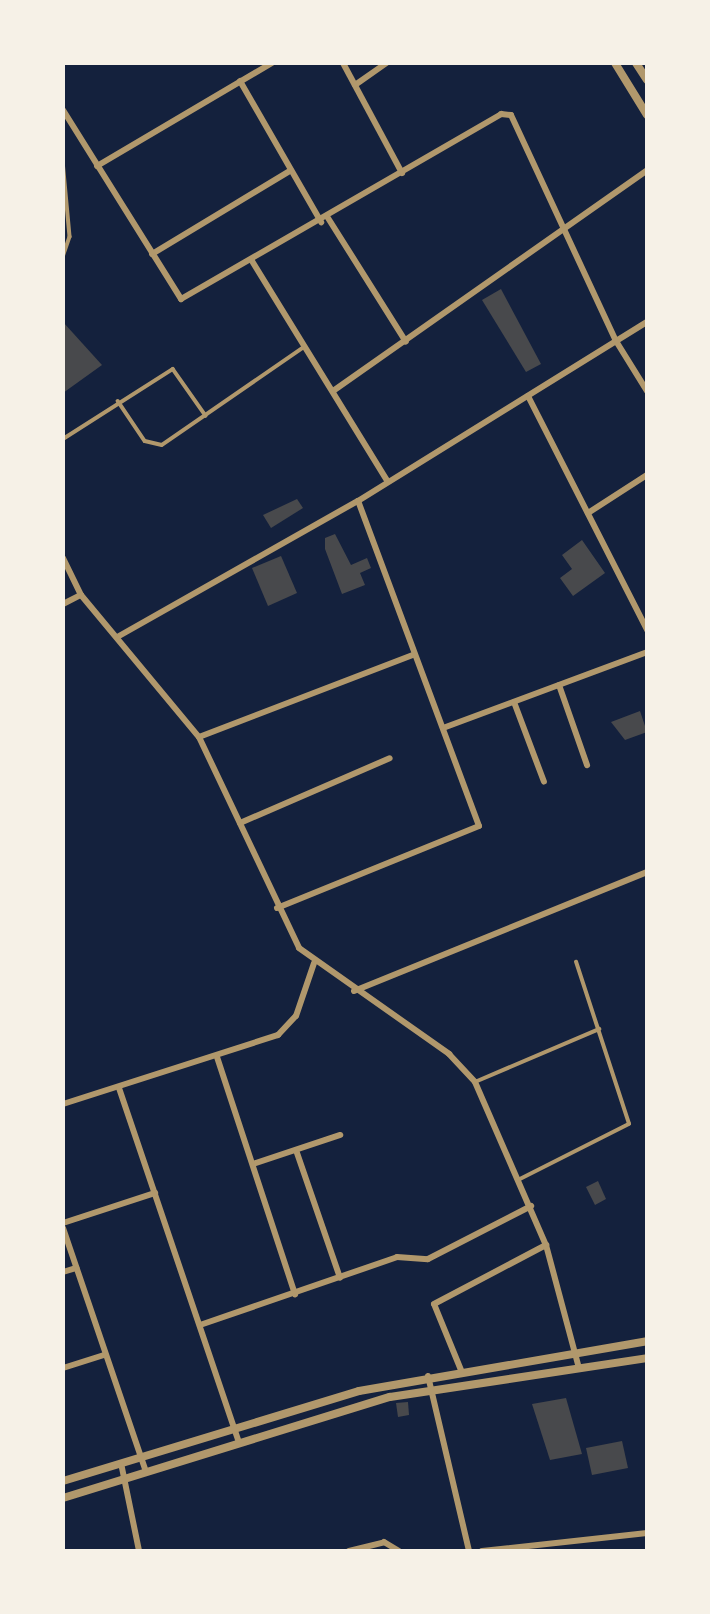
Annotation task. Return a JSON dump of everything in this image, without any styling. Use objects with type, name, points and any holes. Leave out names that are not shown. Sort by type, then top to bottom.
[{"type":"street","points":[[97,166],[272,63]]},
{"type":"street","points":[[343,63],[402,173]]},
{"type":"street","points":[[355,85],[387,63]]},
{"type":"street","points":[[615,63],[647,116]]},
{"type":"street","points":[[636,63],[647,80]]},
{"type":"street","points":[[240,82],[291,170],[405,342]]},
{"type":"street","points":[[63,110],[181,299],[325,220],[501,114],[511,115],[567,230],[616,341],[647,391]]},
{"type":"street","points":[[152,254],[291,170]]},
{"type":"street","points":[[333,391],[567,230],[647,170]]},
{"type":"street","points":[[252,261],[388,482]]},
{"type":"street","points":[[119,636],[358,501],[647,322]]},
{"type":"street","points":[[528,396],[647,630]]},
{"type":"street","points":[[589,513],[647,475]]},
{"type":"street","points":[[277,908],[475,831],[479,820],[358,501]]},
{"type":"street","points":[[63,558],[81,595],[119,636],[200,737],[277,908],[314,963],[449,1054],[475,1082],[547,1245],[579,1368]]},
{"type":"street","points":[[63,604],[81,595]]},
{"type":"street","points":[[443,727],[647,652]]},
{"type":"street","points":[[200,737],[415,654]]},
{"type":"street","points":[[559,685],[587,765]]},
{"type":"street","points":[[514,702],[544,782]]},
{"type":"street","points":[[240,823],[390,758]]},
{"type":"street","points":[[354,991],[647,872]]},
{"type":"street","points":[[63,1104],[217,1057],[289,1026],[314,963]]},
{"type":"street","points":[[217,1057],[295,1294]]},
{"type":"street","points":[[119,1088],[239,1443]]},
{"type":"street","points":[[253,1164],[340,1135]]},
{"type":"street","points":[[296,1150],[340,1278]]},
{"type":"street","points":[[146,1472],[104,1355],[63,1225],[155,1193]]},
{"type":"street","points":[[200,1325],[403,1255],[428,1259],[531,1206]]},
{"type":"street","points":[[461,1370],[434,1304],[547,1245]]},
{"type":"street","points":[[63,1272],[76,1268]]},
{"type":"street","points":[[63,1481],[235,1428],[428,1376],[575,1352],[647,1344]]},
{"type":"street","points":[[63,1368],[104,1355]]},
{"type":"street","points":[[63,1498],[239,1443],[431,1391],[647,1358]]},
{"type":"street","points":[[428,1376],[469,1551]]},
{"type":"street","points":[[121,1463],[139,1551]]},
{"type":"street","points":[[485,1551],[647,1533]]},
{"type":"street","points":[[349,1551],[384,1542],[399,1551]]},
{"type":"lane","points":[[63,161],[70,237],[63,257]]},
{"type":"lane","points":[[118,401],[153,446],[206,416],[305,347]]},
{"type":"lane","points":[[63,439],[118,401],[173,369],[206,416]]},
{"type":"lane","points":[[520,1179],[629,1124],[576,962]]},
{"type":"lane","points":[[475,1082],[599,1029]]},
{"type":"building","points":[[501,289],[541,364],[526,372],[482,300]]},
{"type":"building","points":[[63,322],[102,365],[63,393]]},
{"type":"building","points":[[297,499],[303,508],[271,528],[263,515]]},
{"type":"building","points":[[335,534],[351,565],[367,558],[371,568],[360,573],[365,585],[342,594],[325,549],[325,538]]},
{"type":"building","points":[[582,540],[605,573],[573,596],[560,578],[572,569],[562,555]]},
{"type":"building","points":[[281,556],[297,593],[268,606],[252,568]]},
{"type":"building","points":[[640,711],[647,732],[625,740],[611,722]]},
{"type":"building","points":[[598,1181],[606,1199],[595,1205],[586,1187]]},
{"type":"building","points":[[566,1398],[582,1454],[550,1460],[532,1404]]},
{"type":"building","points":[[408,1402],[409,1415],[398,1417],[396,1403]]},
{"type":"building","points":[[622,1441],[628,1468],[592,1475],[586,1448]]}]
